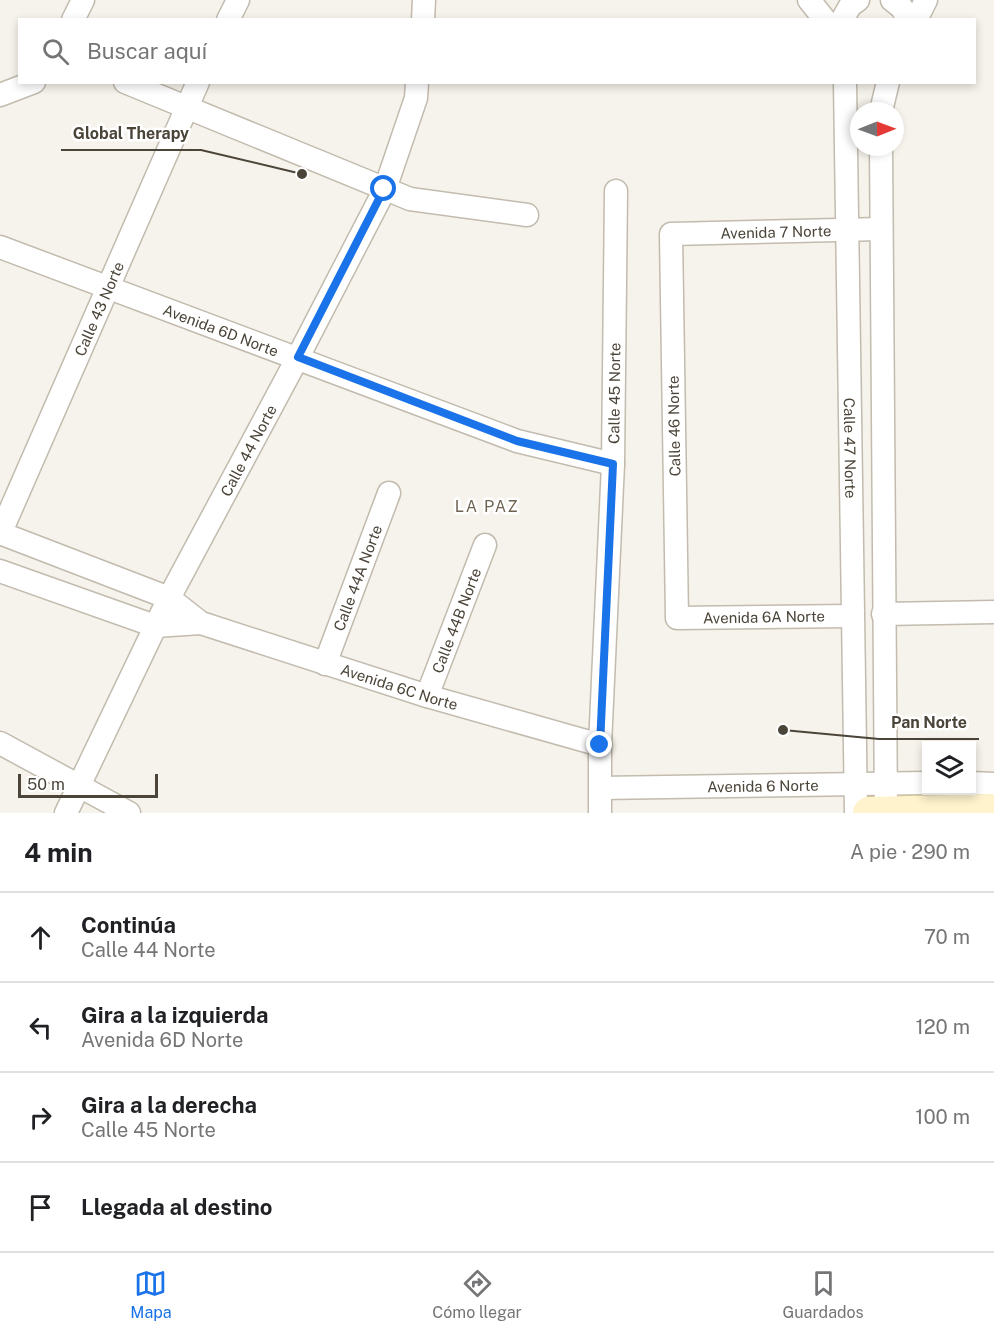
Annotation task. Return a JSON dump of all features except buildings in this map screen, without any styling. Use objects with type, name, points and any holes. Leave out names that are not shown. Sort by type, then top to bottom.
[{"type":"main road","name":"Avenida 6 Norte","points":[[869,813],[886,803],[994,810]]},
{"type":"street","points":[[74,18],[83,0]]},
{"type":"street","points":[[229,18],[238,0]]},
{"type":"street","points":[[423,18],[424,0]]},
{"type":"street","points":[[809,0],[823,18]]},
{"type":"street","points":[[843,18],[846,11],[858,0]]},
{"type":"street","points":[[892,0],[902,8],[907,18]]},
{"type":"street","points":[[917,18],[926,0]]},
{"type":"street","points":[[0,95],[29,84]]},
{"type":"street","points":[[130,84],[384,189],[430,204],[527,215]]},
{"type":"street","name":"Calle 43 Norte","points":[[0,533],[197,84]]},
{"type":"street","name":"Calle 44 Norte","points":[[66,813],[169,598],[298,357],[384,189],[416,98],[417,84]]},
{"type":"street","name":"Calle 47 Norte","points":[[845,84],[851,616],[856,813]]},
{"type":"street","points":[[882,102],[887,84]]},
{"type":"street","points":[[881,156],[886,803]]},
{"type":"street","name":"Calle 45 Norte","points":[[600,813],[600,745],[613,464],[616,191]]},
{"type":"street","name":"Avenida 7 Norte","points":[[671,234],[881,229]]},
{"type":"street","name":"Calle 46 Norte","points":[[671,234],[676,618]]},
{"type":"street","name":"Avenida 6D Norte","points":[[0,248],[108,286],[517,441],[613,464]]},
{"type":"street","name":"Calle 44A Norte","points":[[325,664],[389,493]]},
{"type":"street","name":"Avenida 6C Norte","points":[[0,533],[169,598],[201,623],[427,696],[600,745]]},
{"type":"street","name":"Calle 44B Norte","points":[[427,696],[485,545]]},
{"type":"street","name":"Avenida 6C Norte","points":[[0,571],[155,626],[201,623]]},
{"type":"street","points":[[884,614],[994,612]]},
{"type":"street","name":"Avenida 6A Norte","points":[[676,618],[851,616]]},
{"type":"street","points":[[0,743],[80,784],[129,813]]},
{"type":"street","name":"Avenida 6 Norte","points":[[601,788],[855,783],[886,803],[922,785]]},
{"type":"street","points":[[976,783],[994,784]]},
{"type":"place","name":"Global Therapy","points":[[302,174]]},
{"type":"place","name":"Pan Norte","points":[[783,730]]},
{"type":"district","name":"LA PAZ","points":[[487,506]]},
{"type":"route","points":[[384,189],[298,357],[517,441],[613,464],[600,745]]}]
